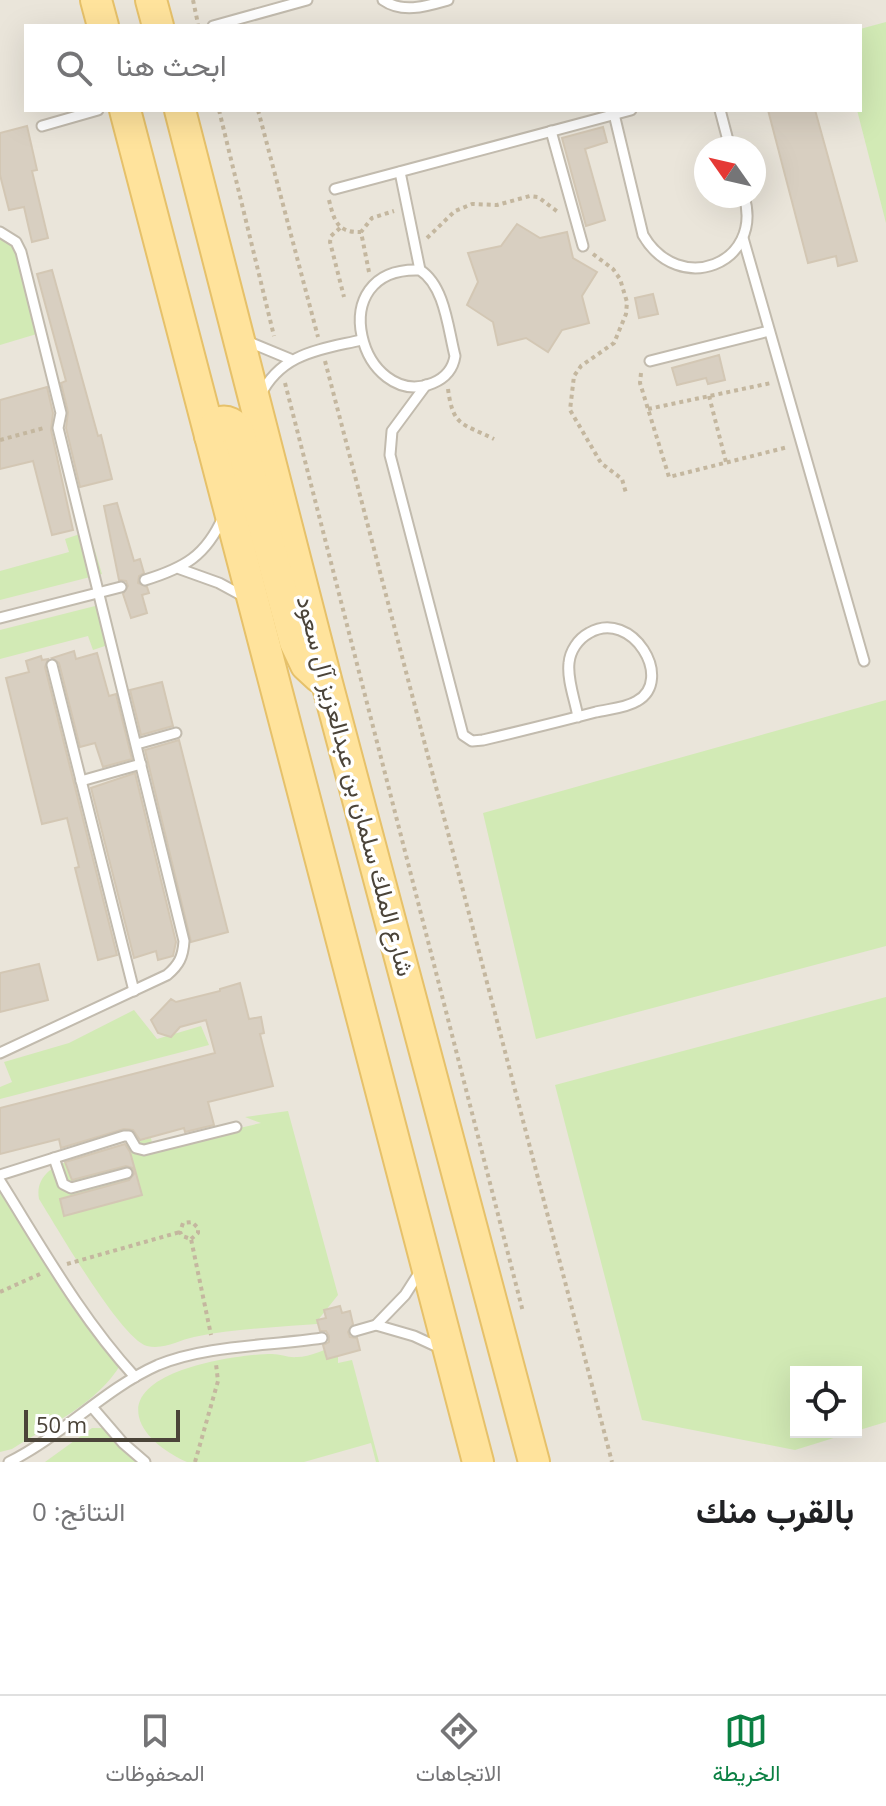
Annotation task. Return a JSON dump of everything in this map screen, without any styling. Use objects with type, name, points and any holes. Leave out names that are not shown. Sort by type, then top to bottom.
[{"type":"main road","points":[[96,0],[102,24]]},
{"type":"main road","points":[[151,0],[157,24]]},
{"type":"main road","name":"شارع الملك سلمان بن عبدالعزيز آل سعود","points":[[126,112],[478,1462]]},
{"type":"main road","name":"شارع الملك سلمان بن عبدالعزيز آل سعود","points":[[181,112],[327,683],[534,1462]]},
{"type":"main road","points":[[210,436],[218,422],[226,421],[238,430],[299,654],[306,665],[327,683]]},
{"type":"lane","points":[[383,0],[408,9],[448,0]]},
{"type":"lane","points":[[220,24],[303,1]]},
{"type":"lane","points":[[42,126],[91,112]]},
{"type":"lane","points":[[332,193],[622,112]]},
{"type":"lane","points":[[721,112],[727,136]]},
{"type":"lane","points":[[614,114],[643,235],[651,249],[663,259],[692,269],[722,261],[743,238],[747,222],[745,208]]},
{"type":"lane","points":[[551,131],[583,246]]},
{"type":"lane","points":[[400,172],[420,270]]},
{"type":"lane","points":[[0,232],[16,242],[21,252],[61,413],[58,425],[184,941],[183,955],[177,967],[167,975],[0,1053]]},
{"type":"lane","points":[[743,238],[864,661]]},
{"type":"lane","points":[[426,385],[403,385],[393,380],[374,363],[361,340],[363,302],[377,282],[397,271],[420,270],[431,277],[455,356],[454,365],[446,374],[426,385],[392,431],[390,455],[463,735],[472,741],[483,740],[578,717],[635,703],[646,693],[651,677],[650,667],[643,648],[627,632],[594,630],[576,644],[569,665],[578,717]]},
{"type":"lane","points":[[650,361],[769,331]]},
{"type":"lane","points":[[238,335],[280,362]]},
{"type":"lane","points":[[256,406],[280,362],[361,340]]},
{"type":"lane","points":[[145,580],[180,569],[209,541],[228,504]]},
{"type":"lane","points":[[180,569],[219,583],[254,603]]},
{"type":"lane","points":[[0,618],[121,587]]},
{"type":"lane","points":[[52,665],[134,991]]},
{"type":"lane","points":[[137,744],[176,733]]},
{"type":"lane","points":[[81,781],[141,764]]},
{"type":"lane","points":[[135,1377],[96,1332],[0,1178],[124,1136],[129,1136],[136,1148],[144,1150],[236,1127]]},
{"type":"lane","points":[[54,1158],[63,1184],[71,1188],[127,1173]]},
{"type":"lane","points":[[355,1331],[376,1325],[405,1295],[427,1260]]},
{"type":"lane","points":[[376,1325],[414,1336],[450,1354]]},
{"type":"lane","points":[[9,1462],[43,1442],[135,1377],[187,1356],[322,1338]]},
{"type":"lane","points":[[92,1407],[123,1443],[145,1462]]},
{"type":"path","points":[[193,0],[199,24]]},
{"type":"path","points":[[219,112],[280,362],[525,1323]]},
{"type":"path","points":[[259,112],[612,1462]]},
{"type":"path","points":[[332,193],[334,218],[340,228],[361,232]]},
{"type":"path","points":[[415,247],[455,211],[472,204],[497,205],[530,196],[538,197],[563,216],[575,217]]},
{"type":"path","points":[[361,232],[372,218],[407,208]]},
{"type":"path","points":[[340,228],[331,236],[330,242],[344,297]]},
{"type":"path","points":[[361,232],[369,270],[363,302]]},
{"type":"path","points":[[583,246],[613,269],[620,279],[627,302],[626,314],[614,343],[581,366],[574,376],[570,410],[601,463],[622,479],[626,493]]},
{"type":"path","points":[[650,361],[640,375],[669,477],[801,443]]},
{"type":"path","points":[[446,374],[450,408],[456,419],[494,439]]},
{"type":"path","points":[[648,409],[783,380]]},
{"type":"path","points":[[709,396],[726,462]]},
{"type":"path","points":[[0,440],[58,425]]},
{"type":"path","points":[[187,1221],[198,1228],[198,1233],[191,1239],[180,1232],[187,1221]]},
{"type":"path","points":[[0,1292],[54,1268],[180,1232]]},
{"type":"shaded area","points":[[0,0],[886,0],[886,1462],[0,1462]]},
{"type":"green space","points":[[886,22],[886,223],[858,112],[862,112],[862,28]]},
{"type":"green space","points":[[0,240],[9,240],[25,253],[40,333],[0,345]]},
{"type":"green space","points":[[89,531],[102,574],[0,600],[0,571],[69,552],[65,539]]},
{"type":"green space","points":[[107,603],[117,642],[93,650],[88,636],[0,659],[0,630]]},
{"type":"green space","points":[[886,700],[886,946],[536,1039],[483,813]]},
{"type":"green space","points":[[886,997],[886,1422],[862,1429],[862,1366],[790,1366],[790,1438],[834,1438],[795,1450],[642,1420],[555,1085]]},
{"type":"green space","points":[[134,1010],[157,1039],[201,1026],[209,1045],[0,1099],[0,1087],[12,1082],[4,1062],[69,1043]]},
{"type":"green space","points":[[288,1111],[338,1295],[318,1320],[329,1323],[227,1332],[159,1347],[147,1346],[122,1324],[74,1256],[39,1199],[43,1177],[69,1161],[98,1152],[151,1138],[153,1148],[261,1123],[245,1117]]},
{"type":"green space","points":[[0,1193],[19,1204],[121,1364],[86,1402],[12,1449],[0,1452]]},
{"type":"green space","points":[[338,1345],[338,1363],[352,1360],[379,1462],[376,1462],[371,1443],[304,1462],[187,1462],[158,1444],[142,1425],[140,1401],[151,1387],[168,1376],[213,1361],[272,1354],[302,1357]]},
{"type":"green space","points":[[92,1428],[106,1428],[148,1462],[45,1462]]},
{"type":"building","points":[[769,112],[816,112],[857,261],[838,266],[836,256],[808,263]]},
{"type":"building","points":[[27,126],[37,170],[32,171],[48,238],[32,242],[24,207],[9,210],[0,175],[0,133]]},
{"type":"building","points":[[603,127],[607,142],[585,149],[605,220],[586,226],[562,138]]},
{"type":"building","points":[[517,224],[540,238],[567,232],[573,258],[597,272],[582,296],[589,323],[562,330],[548,352],[526,338],[498,345],[493,322],[467,305],[478,282],[468,253],[501,246]]},
{"type":"building","points":[[52,270],[112,479],[80,487],[66,428],[68,412],[61,383],[66,381],[37,274]]},
{"type":"building","points":[[653,294],[658,314],[639,318],[635,298]]},
{"type":"building","points":[[719,355],[725,380],[708,384],[706,378],[677,385],[672,368]]},
{"type":"building","points":[[47,387],[53,413],[51,430],[73,530],[52,535],[33,461],[0,469],[0,400]]},
{"type":"building","points":[[117,503],[134,561],[140,559],[144,573],[139,576],[138,583],[147,587],[149,593],[142,595],[147,613],[131,618],[123,594],[128,586],[126,581],[119,580],[104,506]]},
{"type":"building","points":[[74,651],[76,659],[97,653],[109,696],[116,694],[132,759],[103,767],[95,743],[80,747],[59,663],[52,658]]},
{"type":"building","points":[[41,656],[42,660],[48,659],[45,667],[117,955],[98,960],[75,868],[79,867],[67,818],[42,824],[6,678],[29,672],[26,661]]},
{"type":"building","points":[[162,682],[173,726],[141,735],[130,690]]},
{"type":"building","points":[[179,740],[228,932],[191,942],[145,750]]},
{"type":"building","points":[[135,773],[176,942],[173,956],[158,960],[156,951],[134,958],[91,788]]},
{"type":"building","points":[[39,964],[48,1000],[0,1012],[0,973]]},
{"type":"building","points":[[240,983],[249,1019],[261,1017],[264,1033],[260,1034],[273,1086],[208,1102],[214,1125],[185,1132],[184,1128],[140,1140],[133,1130],[124,1129],[61,1148],[59,1139],[0,1154],[0,1108],[215,1053],[206,1020],[180,1027],[171,1037],[158,1033],[151,1020],[171,999],[176,1002]]},
{"type":"building","points":[[125,1144],[130,1152],[142,1195],[64,1216],[60,1199],[129,1180],[134,1174],[133,1168],[126,1166],[72,1180],[65,1162]]},
{"type":"building","points":[[340,1306],[342,1313],[350,1311],[353,1324],[348,1332],[350,1337],[357,1338],[360,1350],[327,1359],[323,1345],[329,1342],[329,1336],[326,1331],[320,1331],[317,1320],[326,1318],[324,1310]]}]
